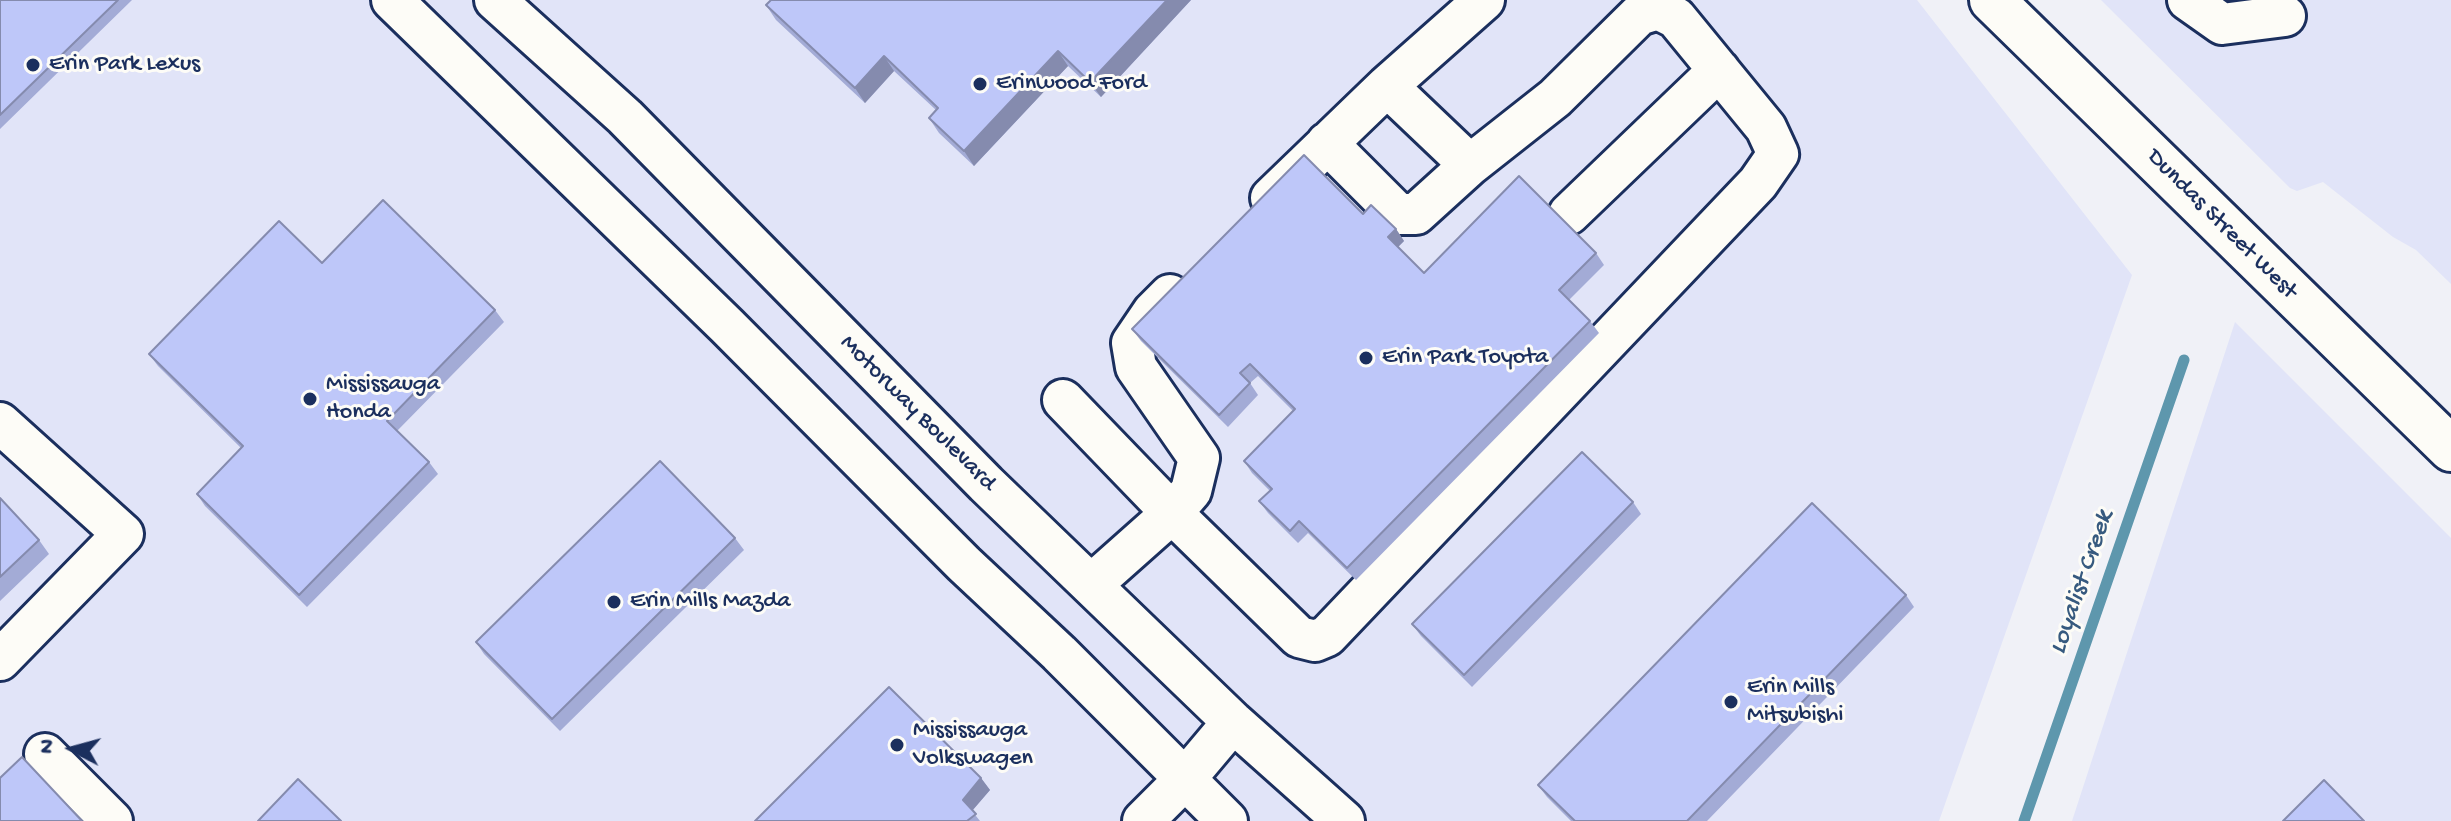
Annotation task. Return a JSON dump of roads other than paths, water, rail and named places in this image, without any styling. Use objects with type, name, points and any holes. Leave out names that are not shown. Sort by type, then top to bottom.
[{"type":"main road","name":"Dundas Street West","points":[[1992,0],[2451,449]]},
{"type":"street","points":[[392,0],[727,326],[1227,821]]},
{"type":"street","name":"Motorway Boulevard","points":[[495,0],[625,117],[976,474],[1233,722],[1344,821]]},
{"type":"street","points":[[1240,227],[1387,86],[1484,0]]},
{"type":"street","points":[[2188,0],[2222,24],[2285,16]]},
{"type":"street","points":[[1063,400],[1172,513],[1299,637],[1315,641],[1327,636],[1758,183],[1778,154],[1766,128],[1676,18],[1658,9],[1639,15],[1555,98],[1470,165],[1416,214],[1398,214],[1327,143]]},
{"type":"street","points":[[1569,214],[1719,70]]},
{"type":"street","points":[[1387,86],[1470,165]]},
{"type":"street","points":[[1091,585],[1172,513],[1191,491],[1199,458],[1136,367],[1132,343],[1153,312],[1196,270]]},
{"type":"street","points":[[0,423],[123,534],[0,660]]},
{"type":"street","points":[[1143,821],[1185,779],[1233,722]]},
{"type":"street","points":[[45,754],[112,821]]},
{"type":"waterway","name":"Loyalist Creek","points":[[2024,821],[2184,360]]},
{"type":"place","name":"Erin Park Lexus","points":[[33,65]]},
{"type":"place","name":"Erinwood Ford","points":[[980,84]]},
{"type":"place","name":"Erin Park Toyota","points":[[1366,358]]},
{"type":"place","name":"Mississauga Honda","points":[[310,399]]},
{"type":"place","name":"Erin Mills Mazda","points":[[614,602]]},
{"type":"place","name":"Erin Mills Mitsubishi","points":[[1731,702]]},
{"type":"place","name":"Mississauga Volkswagen","points":[[897,745]]}]
